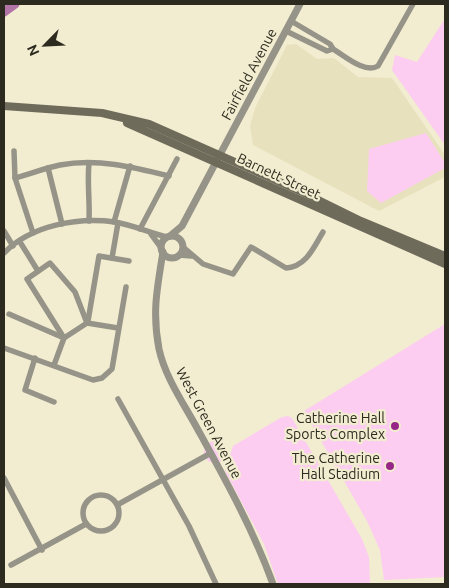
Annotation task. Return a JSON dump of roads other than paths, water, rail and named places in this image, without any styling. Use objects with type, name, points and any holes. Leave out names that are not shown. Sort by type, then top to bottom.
[{"type":"main road","name":"Barnett Street","points":[[4,106],[59,108],[102,113],[149,124],[218,159],[445,264]]},
{"type":"main road","name":"Barnett Street","points":[[218,159],[300,191],[361,222],[445,256]]},
{"type":"street","name":"Fairfield Avenue","points":[[218,159],[300,4]]},
{"type":"street","points":[[291,21],[330,44],[333,50],[366,68],[376,68],[413,4]]},
{"type":"street","points":[[286,31],[327,51],[333,50]]},
{"type":"street","points":[[14,152],[15,178],[33,233]]},
{"type":"street","points":[[140,229],[177,159]]},
{"type":"street","points":[[162,250],[162,242],[182,226],[218,159]]},
{"type":"street","points":[[15,178],[59,165],[89,163],[130,166],[169,176]]},
{"type":"street","points":[[89,163],[87,193],[90,202],[89,220]]},
{"type":"street","points":[[112,258],[116,222],[130,166]]},
{"type":"street","points":[[48,168],[62,224]]},
{"type":"street","points":[[4,253],[33,233],[62,224],[89,220],[116,222],[151,234],[177,237],[191,256],[203,264],[233,274],[251,247],[286,268],[293,267],[307,258],[323,232]]},
{"type":"street","points":[[160,267],[176,257],[182,244],[182,226]]},
{"type":"street","points":[[4,231],[13,246]]},
{"type":"street","points":[[151,234],[168,257],[191,256]]},
{"type":"street","points":[[20,242],[38,271]]},
{"type":"street","name":"West Green Avenue","points":[[162,250],[155,290],[155,314],[160,352],[172,382],[248,522],[273,584]]},
{"type":"street","points":[[87,323],[99,256],[129,261]]},
{"type":"street","points":[[64,338],[27,278],[50,263],[75,292],[87,323]]},
{"type":"street","points":[[4,348],[93,380],[102,378],[112,369],[126,287]]},
{"type":"street","points":[[8,314],[64,338]]},
{"type":"street","points":[[54,365],[64,338],[87,323],[118,328]]},
{"type":"street","points":[[35,358],[25,390],[54,402]]},
{"type":"street","points":[[118,399],[188,526],[216,584]]},
{"type":"street","points":[[116,505],[211,453]]},
{"type":"street","points":[[4,478],[42,550]]},
{"type":"street","points":[[104,496],[111,499],[116,505],[118,516],[113,526],[108,530],[96,531],[86,524],[83,509],[92,498],[104,496]]},
{"type":"street","points":[[11,565],[42,550],[86,524]]},
{"type":"waterway","points":[[4,12],[15,4]]},
{"type":"place","name":"Catherine Hall Sports Complex","points":[[395,426]]},
{"type":"place","name":"The Catherine Hall Stadium","points":[[390,466]]}]
